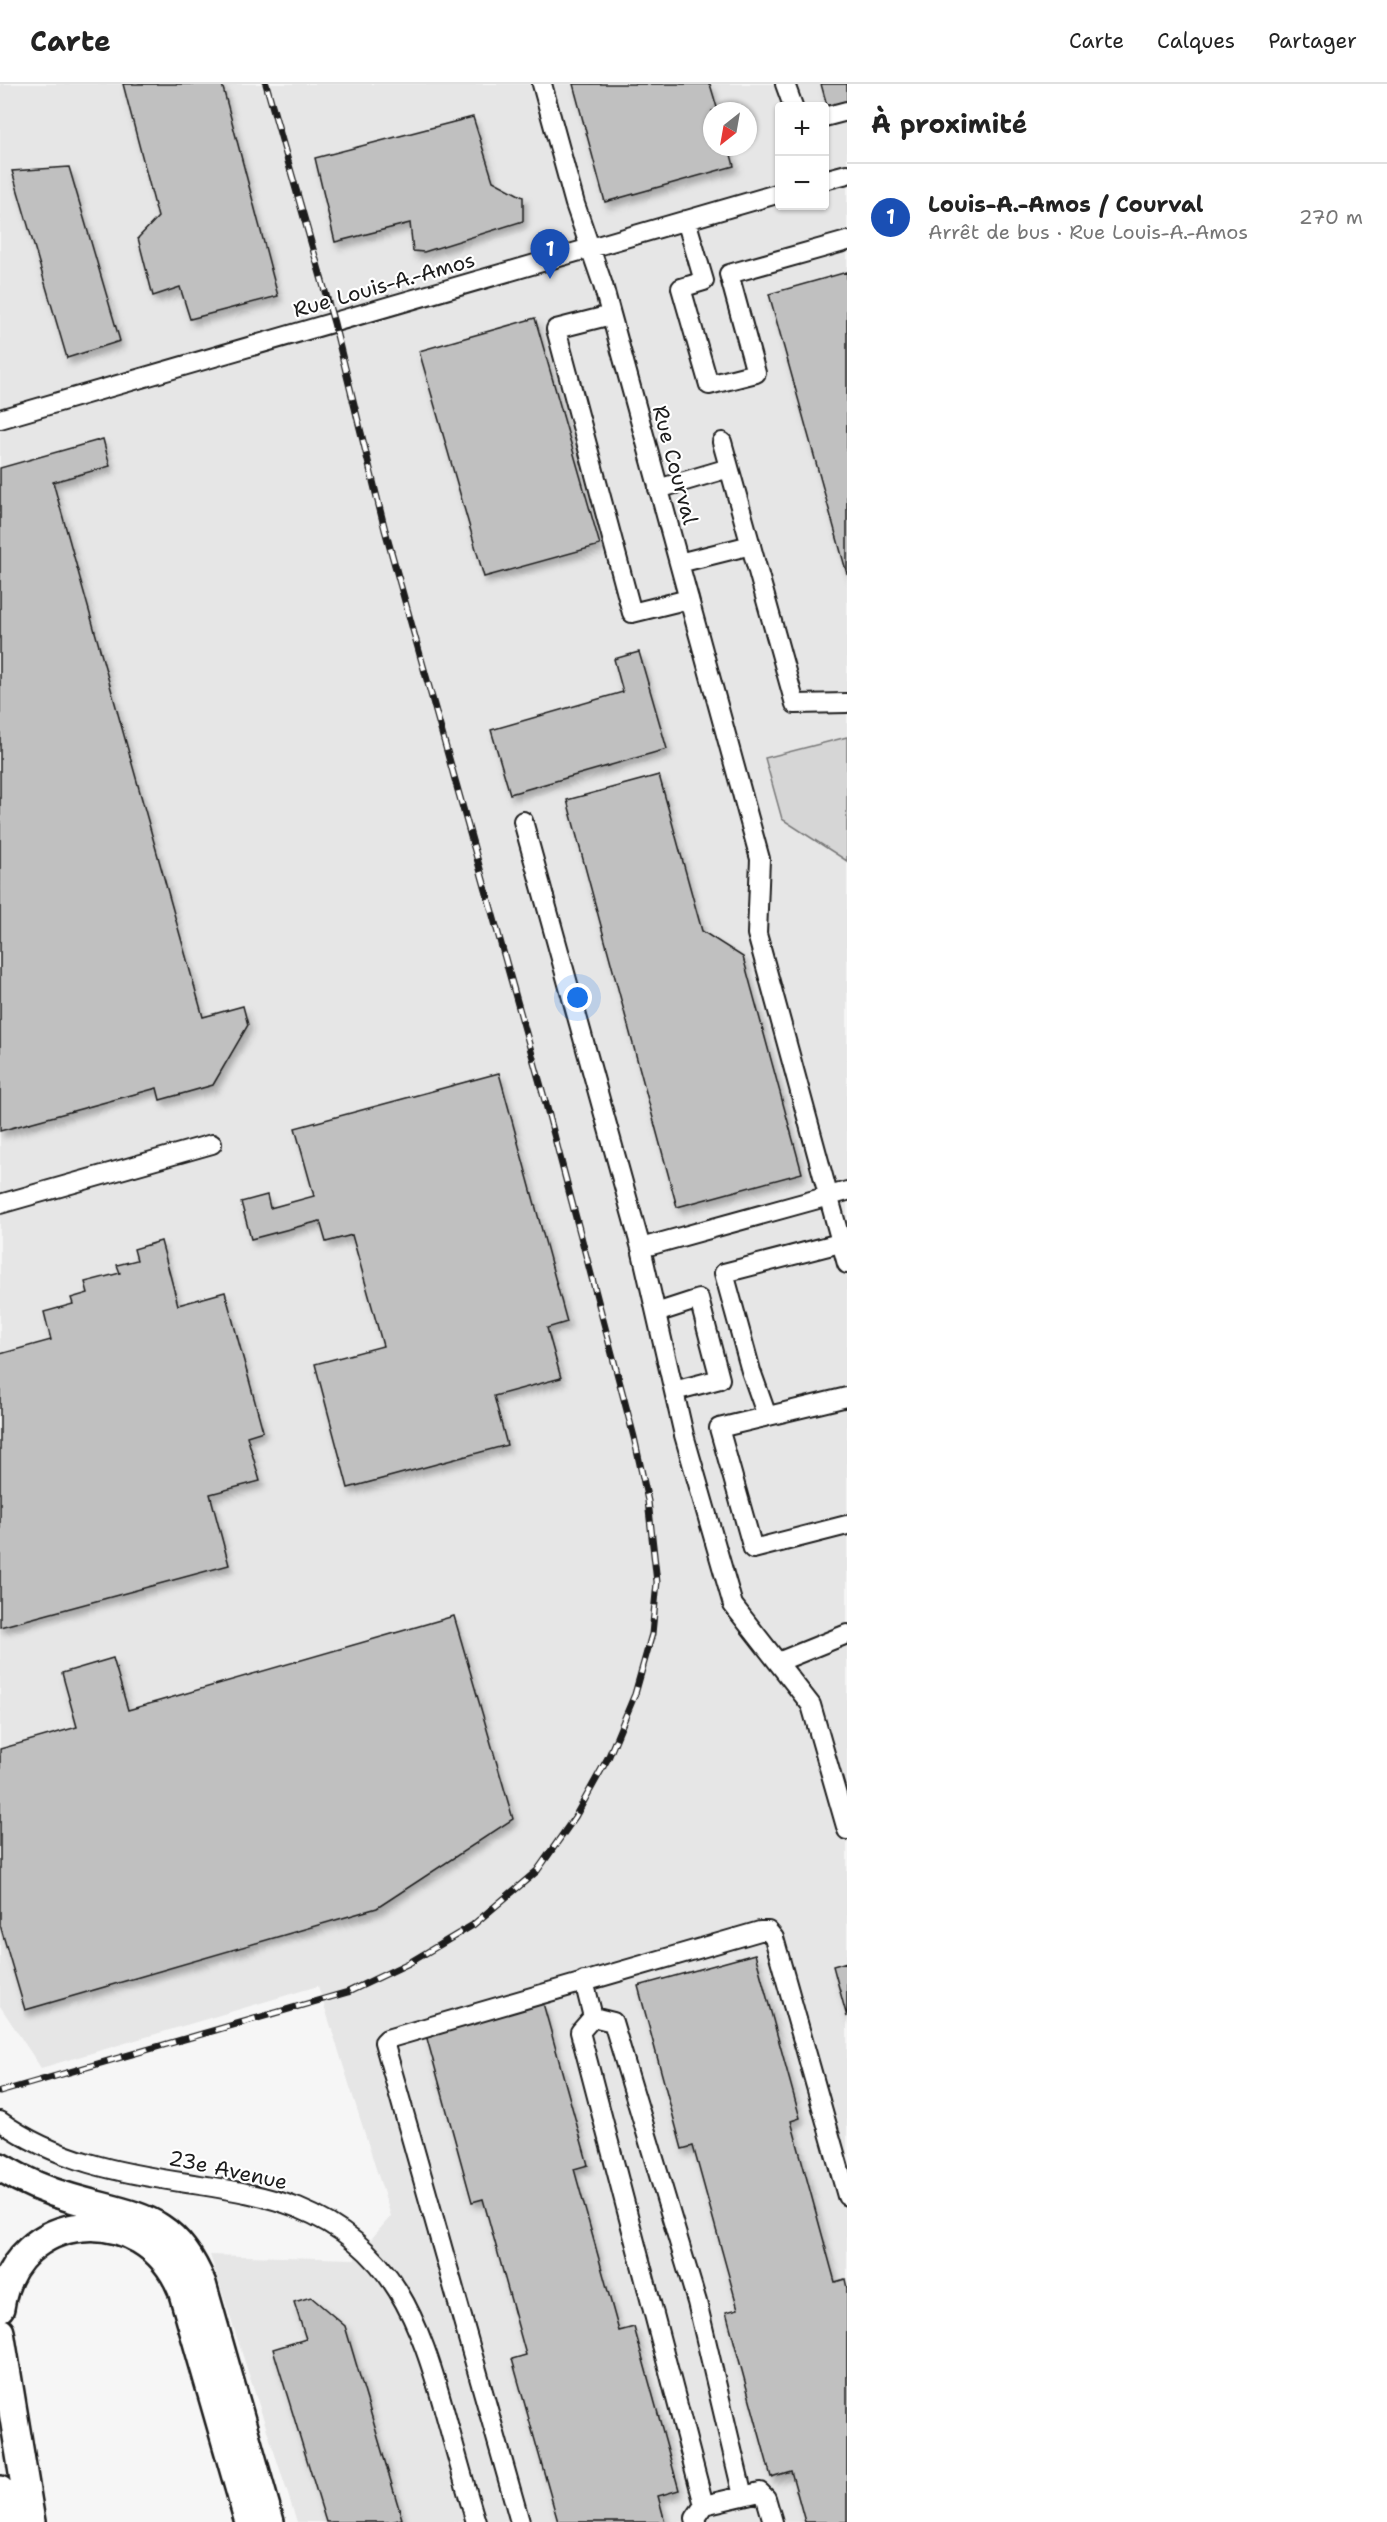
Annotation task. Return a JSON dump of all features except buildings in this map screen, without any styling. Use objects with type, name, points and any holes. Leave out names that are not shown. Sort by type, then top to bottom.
[{"type":"highway","points":[[0,2167],[57,2194],[141,2217],[168,2235],[185,2252],[202,2284],[270,2522]]},
{"type":"highway","points":[[0,2308],[10,2275],[24,2255],[46,2239],[69,2229],[83,2226],[109,2227],[135,2236],[156,2251],[171,2268],[182,2290],[249,2522]]},
{"type":"highway","points":[[0,2332],[31,2522]]},
{"type":"highway","points":[[0,2490],[9,2522]]},
{"type":"street","name":"Rue Courval","points":[[542,84],[589,248],[611,315],[760,859],[757,934],[829,1196],[841,1215],[840,1243],[847,1264]]},
{"type":"street","points":[[785,84],[792,102]]},
{"type":"street","points":[[829,116],[847,111]]},
{"type":"street","points":[[829,179],[847,174]]},
{"type":"street","name":"Rue Louis-A.-Amos","points":[[0,419],[775,194]]},
{"type":"street","points":[[686,220],[704,281]]},
{"type":"street","points":[[729,274],[756,372],[709,385],[681,288],[729,274],[847,242]]},
{"type":"street","points":[[611,315],[556,328],[632,613],[688,599]]},
{"type":"street","points":[[722,442],[795,704],[847,703]]},
{"type":"street","points":[[658,489],[729,468]]},
{"type":"street","points":[[679,563],[751,544]]},
{"type":"street","points":[[522,821],[641,1248],[684,1436],[733,1605],[811,1705],[847,1830]]},
{"type":"street","points":[[0,1204],[212,1144]]},
{"type":"street","points":[[641,1248],[847,1191]]},
{"type":"street","points":[[767,1416],[751,1371],[724,1273],[840,1243]]},
{"type":"street","points":[[656,1313],[699,1299],[720,1379],[674,1391]]},
{"type":"street","points":[[847,1397],[719,1428],[753,1549],[847,1526]]},
{"type":"street","points":[[778,1662],[847,1634]]},
{"type":"street","points":[[520,2522],[384,2046],[387,2039],[760,1931],[768,1931],[774,1938],[847,2196]]},
{"type":"street","points":[[584,1982],[593,2016]]},
{"type":"street","points":[[593,2016],[613,2022],[696,2302],[743,2496]]},
{"type":"street","points":[[593,2016],[580,2032],[704,2505]]},
{"type":"street","name":"23e Avenue","points":[[0,2121],[26,2138],[68,2158],[121,2172],[269,2198],[313,2215],[353,2241],[389,2278],[405,2301],[419,2329],[476,2522]]},
{"type":"street","points":[[696,2522],[695,2518],[704,2505],[760,2492],[764,2494],[773,2522]]},
{"type":"shaded area","points":[[0,84],[847,84],[847,2522],[297,2522],[210,2255],[354,2259],[391,2216],[318,1986],[41,2068],[0,2006]]},
{"type":"shaded area","points":[[847,737],[847,861],[782,819],[765,758]]},
{"type":"railway","points":[[0,2092],[348,1992],[409,1963],[473,1925],[537,1871],[575,1817],[609,1756],[635,1694],[652,1634],[657,1582],[648,1501],[634,1437],[547,1108],[385,530],[334,323],[266,84]]},
{"type":"place","name":"Louis-A.-Amos / Courval","points":[[550,279]]}]
